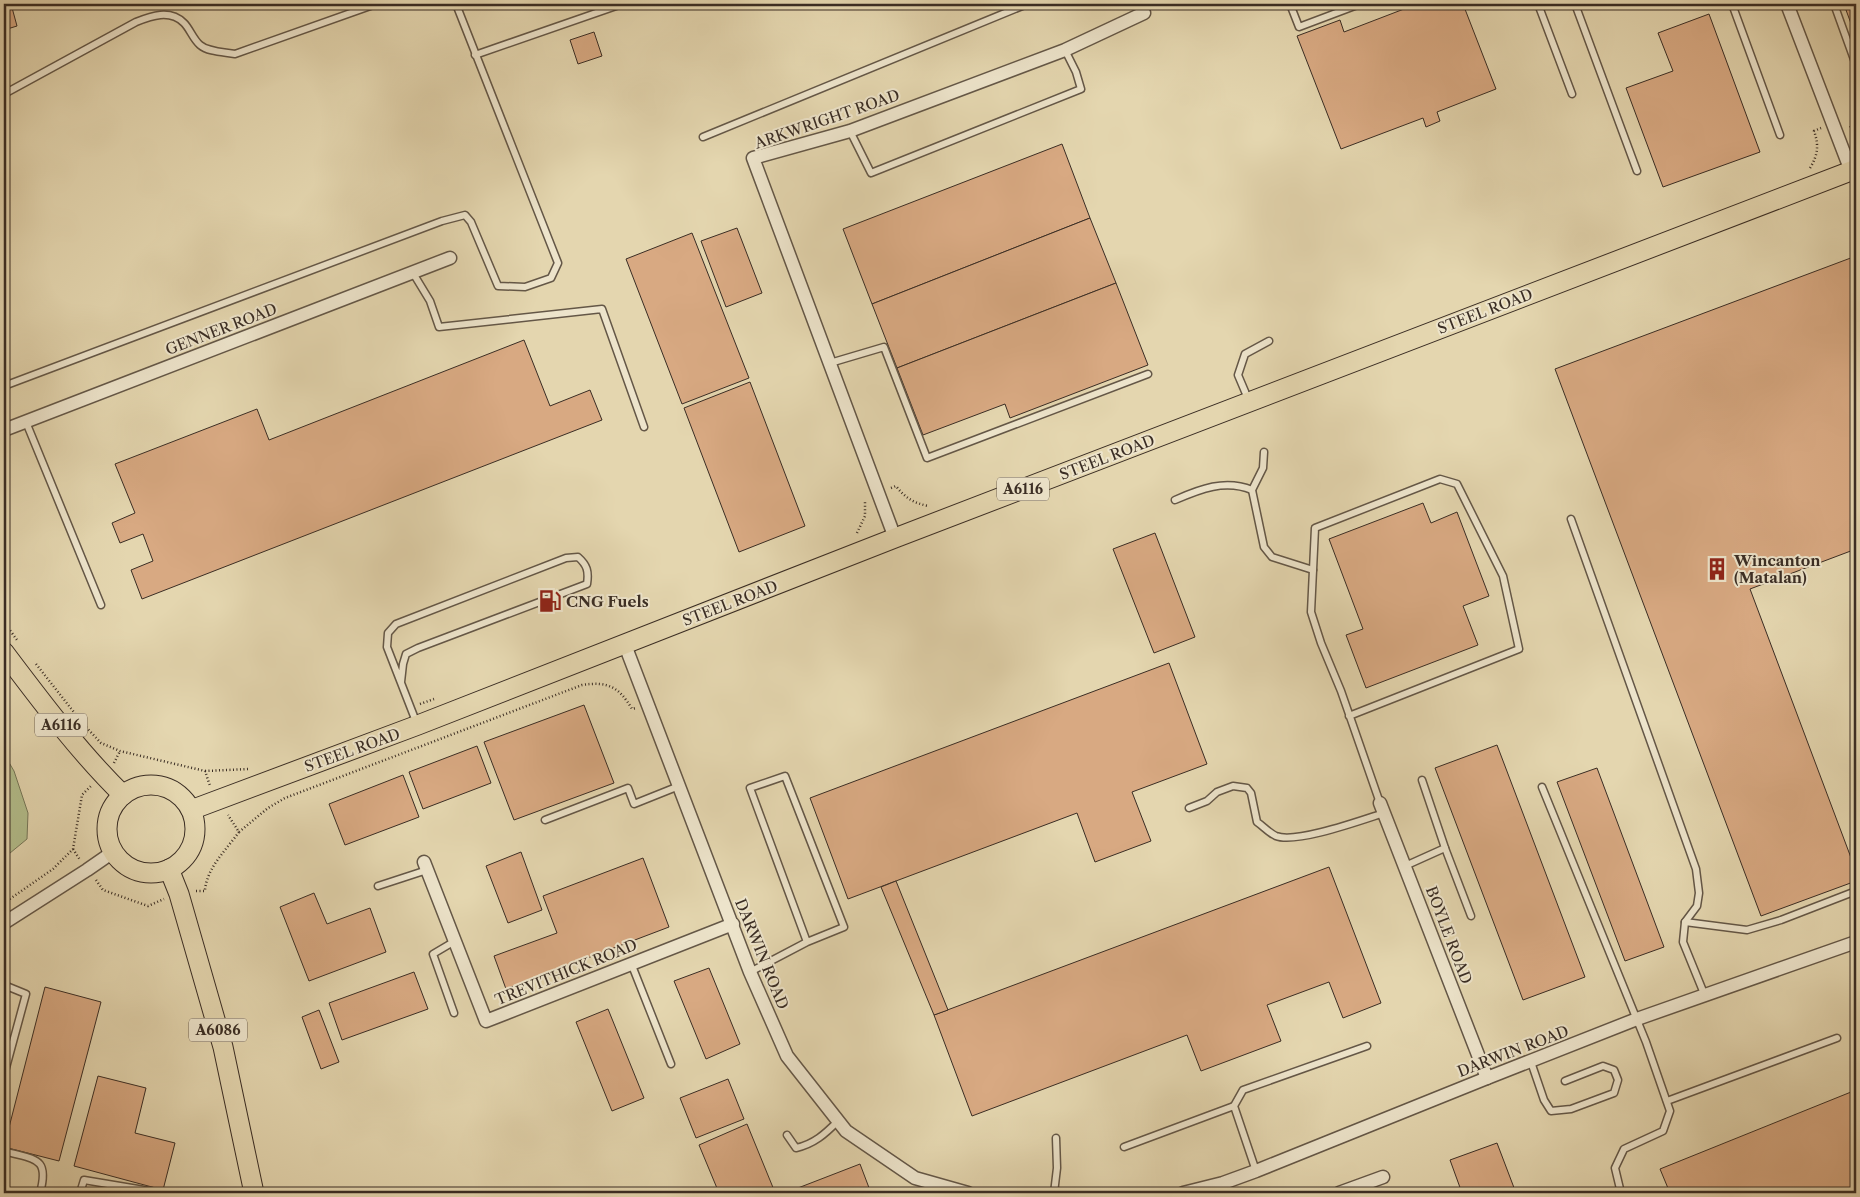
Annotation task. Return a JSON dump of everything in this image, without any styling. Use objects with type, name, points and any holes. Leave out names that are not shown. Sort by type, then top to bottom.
[{"type":"main road","name":"STEEL ROAD","points":[[190,810],[418,726],[895,538],[1854,170]]},
{"type":"main road","name":"A6116","points":[[11,646],[28,685],[102,774],[123,795]]},
{"type":"main road","points":[[152,785],[167,788],[180,796],[190,810],[195,825],[194,840],[187,855],[169,870],[154,874],[139,872],[125,865],[113,852],[107,837],[107,822],[112,808],[123,795],[136,788],[152,785]]},
{"type":"main road","name":"A6086","points":[[169,870],[179,894],[223,1047],[254,1193]]},
{"type":"street","points":[[1788,4],[1854,170]]},
{"type":"street","name":"ARKWRIGHT ROAD","points":[[895,538],[753,158],[850,132],[1064,50],[1144,13]]},
{"type":"street","name":"GENNER ROAD","points":[[4,430],[450,258]]},
{"type":"street","name":"DARWIN ROAD","points":[[625,644],[750,972],[787,1056],[846,1131],[915,1178],[968,1193]]},
{"type":"street","name":"BOYLE ROAD","points":[[1382,808],[1487,1078]]},
{"type":"street","points":[[4,923],[113,852]]},
{"type":"street","name":"TREVITHICK ROAD","points":[[426,866],[486,1022],[733,924]]},
{"type":"street","name":"DARWIN ROAD","points":[[1184,1193],[1222,1183],[1256,1171],[1487,1078],[1638,1020],[1856,942]]},
{"type":"street","points":[[1338,1193],[1383,1177]]},
{"type":"lane","points":[[4,94],[136,22],[151,16],[170,14],[184,22],[202,47],[234,54],[376,4]]},
{"type":"lane","points":[[4,386],[442,221],[465,215],[471,222],[498,286],[525,287],[551,278],[558,263],[456,4]]},
{"type":"lane","points":[[475,55],[622,4]]},
{"type":"lane","points":[[703,136],[1027,4]]},
{"type":"lane","points":[[1290,4],[1299,27],[1360,4]]},
{"type":"lane","points":[[1538,4],[1572,94]]},
{"type":"lane","points":[[1575,4],[1637,171]]},
{"type":"lane","points":[[1732,4],[1780,135]]},
{"type":"lane","points":[[1834,4],[1856,65]]},
{"type":"lane","points":[[850,132],[871,173],[1081,89],[1076,72],[1064,50]]},
{"type":"lane","points":[[413,273],[430,301],[439,327],[602,309],[644,427]]},
{"type":"lane","points":[[1250,402],[1238,375],[1245,354],[1269,341]]},
{"type":"lane","points":[[830,363],[884,346],[927,458],[1148,374]]},
{"type":"lane","points":[[26,422],[100,605]]},
{"type":"lane","points":[[1264,452],[1263,468],[1252,490],[1264,547],[1272,557],[1313,570]]},
{"type":"lane","points":[[1190,808],[1207,801],[1217,792],[1232,786],[1247,788],[1251,793],[1257,822],[1277,836],[1296,837],[1316,834],[1382,808],[1348,716],[1341,692],[1320,643],[1312,612],[1315,528],[1440,479],[1456,484],[1503,576],[1519,649],[1348,716]]},
{"type":"lane","points":[[1175,500],[1200,489],[1220,485],[1244,487],[1252,490]]},
{"type":"lane","points":[[1571,519],[1696,870],[1699,893],[1697,906],[1685,922],[1683,942],[1705,996]]},
{"type":"lane","points":[[401,682],[406,654],[587,584],[589,573],[585,563],[578,557],[566,558],[396,624],[388,633],[387,647],[418,726]]},
{"type":"lane","points":[[750,972],[807,942],[844,927],[785,776],[750,788],[807,942]]},
{"type":"lane","points":[[1422,780],[1471,916]]},
{"type":"lane","points":[[545,820],[628,788],[634,804],[679,786]]},
{"type":"lane","points":[[1542,787],[1638,1020],[1670,1112],[1663,1131],[1624,1148],[1615,1168],[1621,1193]]},
{"type":"lane","points":[[1405,866],[1445,848]]},
{"type":"lane","points":[[378,886],[426,866]]},
{"type":"lane","points":[[1685,922],[1747,930],[1781,920],[1856,891]]},
{"type":"lane","points":[[454,1013],[433,954],[455,941]]},
{"type":"lane","points":[[631,963],[671,1064]]},
{"type":"lane","points":[[4,985],[26,994],[4,1075]]},
{"type":"lane","points":[[1667,1101],[1837,1038]]},
{"type":"lane","points":[[1124,1147],[1234,1106],[1242,1090],[1367,1046]]},
{"type":"lane","points":[[1530,1062],[1550,1112],[1571,1109],[1614,1093],[1618,1080],[1614,1070],[1604,1066],[1565,1081]]},
{"type":"lane","points":[[1234,1106],[1256,1171]]},
{"type":"lane","points":[[787,1135],[796,1148],[809,1145],[824,1135],[838,1121]]},
{"type":"lane","points":[[1054,1193],[1057,1168],[1056,1138]]},
{"type":"lane","points":[[4,1151],[37,1161],[42,1166],[44,1178],[40,1193]]},
{"type":"lane","points":[[80,1193],[84,1180],[162,1193]]},
{"type":"path","points":[[4,622],[11,646]]},
{"type":"path","points":[[4,904],[53,870],[73,848],[82,795],[115,762],[120,751],[100,743],[36,664]]},
{"type":"path","points":[[239,832],[284,798],[582,685],[593,683],[611,686],[624,695],[632,709],[648,703]]},
{"type":"path","points":[[73,848],[103,890],[148,906],[179,894],[205,891]]},
{"type":"green space","points":[[4,754],[14,771],[28,813],[27,839],[4,858]]},
{"type":"building","points":[[4,4],[11,4],[17,26],[4,30]]},
{"type":"building","points":[[1417,4],[1463,4],[1496,89],[1437,112],[1440,121],[1426,127],[1423,118],[1341,149],[1297,36],[1340,20],[1344,32]]},
{"type":"building","points":[[1856,6],[1856,37],[1846,10]]},
{"type":"building","points":[[1709,14],[1760,152],[1663,187],[1626,88],[1673,71],[1658,33]]},
{"type":"building","points":[[594,32],[602,56],[578,64],[570,40]]},
{"type":"building","points":[[1062,144],[1090,218],[872,304],[843,229]]},
{"type":"building","points":[[1090,218],[1116,283],[897,368],[872,304]]},
{"type":"building","points":[[737,228],[762,293],[726,307],[701,241]]},
{"type":"building","points":[[692,233],[749,378],[682,404],[626,259]]},
{"type":"building","name":"Wincanton (Matalan)","points":[[1856,256],[1856,549],[1750,589],[1856,871],[1856,881],[1761,916],[1555,369]]},
{"type":"building","points":[[1116,283],[1148,365],[1010,418],[1005,404],[923,435],[897,368]]},
{"type":"building","points":[[524,340],[550,406],[590,390],[602,420],[142,599],[131,570],[153,561],[143,534],[120,543],[112,523],[135,513],[115,464],[257,409],[269,440]]},
{"type":"building","points":[[750,382],[805,526],[739,552],[684,408]]},
{"type":"building","points":[[1423,503],[1431,523],[1457,512],[1489,596],[1463,606],[1478,645],[1366,688],[1346,635],[1363,629],[1329,539]]},
{"type":"building","points":[[1155,533],[1195,637],[1154,653],[1113,549]]},
{"type":"building","points":[[1169,663],[1207,764],[1132,792],[1151,841],[1095,862],[1077,813],[848,899],[810,798]]},
{"type":"building","points":[[584,705],[614,783],[514,820],[484,742]]},
{"type":"building","points":[[1497,745],[1585,977],[1523,1000],[1435,768]]},
{"type":"building","points":[[477,746],[491,783],[423,809],[409,772]]},
{"type":"building","points":[[1597,768],[1664,947],[1625,961],[1557,782]]},
{"type":"building","points":[[403,775],[419,817],[345,845],[329,804]]},
{"type":"building","points":[[521,852],[542,910],[508,923],[486,866]]},
{"type":"building","points":[[643,858],[669,927],[506,989],[494,956],[557,933],[543,896]]},
{"type":"building","points":[[1329,867],[1381,1003],[1343,1018],[1329,982],[1267,1005],[1281,1041],[1201,1071],[1187,1035],[972,1116],[934,1015]]},
{"type":"building","points":[[896,881],[948,1010],[934,1015],[881,887]]},
{"type":"building","points":[[314,893],[327,924],[370,908],[386,952],[309,981],[280,907]]},
{"type":"building","points":[[709,968],[740,1044],[706,1059],[674,981]]},
{"type":"building","points":[[414,972],[428,1009],[342,1040],[329,1003]]},
{"type":"building","points":[[45,987],[101,1002],[59,1161],[4,1147]]},
{"type":"building","points":[[608,1009],[644,1098],[612,1111],[576,1022]]},
{"type":"building","points":[[319,1010],[339,1062],[321,1069],[302,1017]]},
{"type":"building","points":[[98,1076],[146,1088],[135,1133],[175,1143],[163,1190],[74,1166]]},
{"type":"building","points":[[728,1079],[744,1119],[696,1138],[680,1098]]},
{"type":"building","points":[[1856,1090],[1856,1193],[1670,1193],[1660,1169]]},
{"type":"building","points":[[747,1124],[774,1190],[766,1193],[719,1193],[699,1145]]},
{"type":"building","points":[[1497,1143],[1516,1193],[1462,1193],[1450,1160]]},
{"type":"building","points":[[860,1164],[871,1193],[785,1193]]},
{"type":"place","name":"Wincanton (Matalan)","points":[[1717,569]]},
{"type":"place","name":"CNG Fuels","points":[[550,601]]}]
